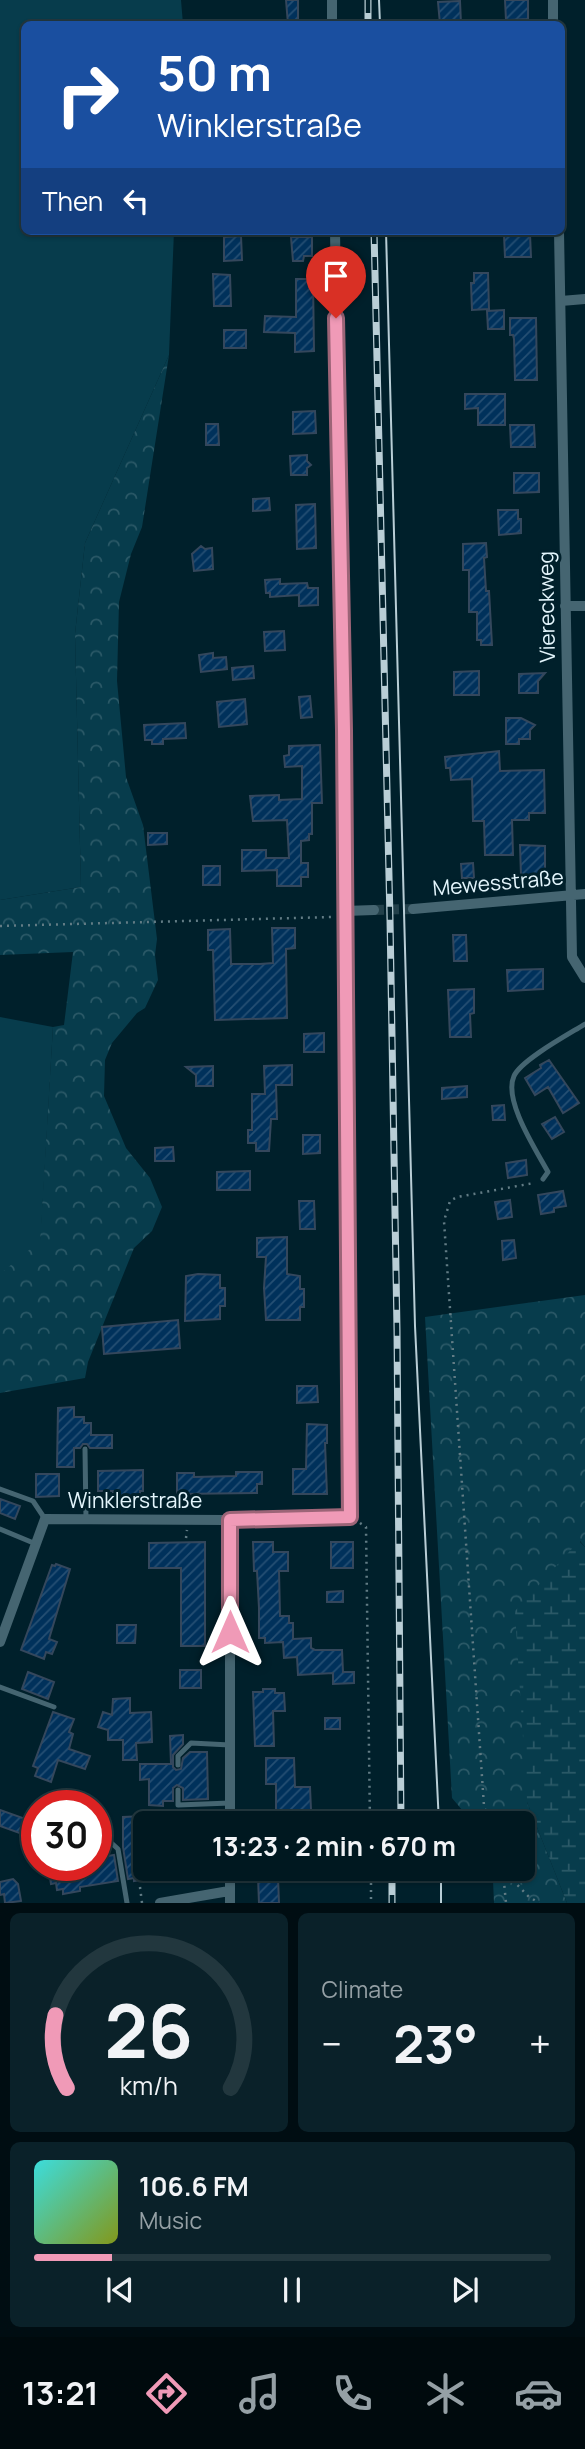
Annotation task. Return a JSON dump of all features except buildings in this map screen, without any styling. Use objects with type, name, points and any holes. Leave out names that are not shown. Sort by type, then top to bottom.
[{"type":"street","points":[[332,0],[332,21]]},
{"type":"street","points":[[553,0],[553,21]]},
{"type":"street","points":[[335,235],[350,1328],[350,1517]]},
{"type":"street","name":"Viereckweg","points":[[559,235],[572,957],[585,978]]},
{"type":"street","points":[[561,301],[585,299]]},
{"type":"street","points":[[565,606],[585,606]]},
{"type":"street","name":"Mewesstraße","points":[[413,909],[585,894]]},
{"type":"street","points":[[345,911],[374,910]]},
{"type":"street","name":"Winklerstraße","points":[[45,1519],[230,1520],[350,1517]]},
{"type":"street","points":[[0,1642],[45,1519]]},
{"type":"street","points":[[230,1520],[230,1811]]},
{"type":"street","points":[[229,1881],[230,1903]]},
{"type":"street","points":[[160,1903],[229,1891]]},
{"type":"lane","points":[[544,1179],[548,1172],[522,1122],[511,1091],[514,1076],[522,1065],[585,1024]]},
{"type":"lane","points":[[85,1450],[86,1519]]},
{"type":"lane","points":[[0,1489],[33,1501],[45,1519]]},
{"type":"lane","points":[[0,1529],[36,1544]]},
{"type":"lane","points":[[0,1687],[54,1707]]},
{"type":"lane","points":[[178,1765],[178,1756],[191,1743],[230,1745]]},
{"type":"lane","points":[[178,1790],[178,1805],[230,1803]]},
{"type":"lane","points":[[112,1844],[118,1849],[128,1903]]},
{"type":"path","points":[[0,926],[332,917],[345,911]]},
{"type":"path","points":[[486,1811],[444,1221],[450,1201],[457,1197],[530,1185],[544,1179]]},
{"type":"path","points":[[350,1517],[366,1527],[370,1811]]},
{"type":"path","points":[[371,1881],[371,1903]]},
{"type":"path","points":[[504,1881],[506,1903]]},
{"type":"path","points":[[514,1881],[539,1903]]},
{"type":"path","points":[[140,1887],[142,1903]]},
{"type":"green space","points":[[0,0],[181,0],[183,21],[21,21],[21,235],[174,235],[169,355],[85,543],[75,634],[81,887],[0,900]]},
{"type":"green space","points":[[169,355],[142,527],[131,554],[119,602],[117,681],[126,777],[143,825],[157,939],[155,955],[158,980],[145,1008],[137,1013],[112,1043],[105,1060],[104,1096],[126,1148],[150,1178],[162,1207],[152,1231],[134,1248],[88,1362],[85,1378],[0,1393],[0,1274],[40,1241],[53,1027],[64,1025],[73,952],[0,955],[0,900],[81,887],[75,634],[85,543]]},
{"type":"green space","points":[[0,1017],[53,1027],[40,1249],[0,1277]]},
{"type":"green space","points":[[585,1295],[585,1547],[580,1541],[527,1802],[531,1811],[463,1811],[452,1798],[425,1317]]},
{"type":"green space","points":[[579,1541],[585,1547],[585,1903],[567,1903],[535,1822],[535,1811],[531,1811],[527,1802],[515,1611]]},
{"type":"green space","points":[[535,1822],[567,1903],[494,1903],[493,1881],[535,1881]]},
{"type":"tunnel","points":[[374,910],[413,909]]},
{"type":"tram line","points":[[379,0],[380,21]]},
{"type":"tram line","points":[[386,235],[415,1326],[438,1811]]},
{"type":"tram line","points":[[441,1881],[441,1903]]},
{"type":"railway","points":[[368,0],[368,21]]},
{"type":"railway","points":[[374,235],[397,1330],[401,1811]]},
{"type":"railway","points":[[392,1881],[392,1903]]},
{"type":"route","points":[[230,1632],[230,1520],[350,1517],[344,730],[336,318]]}]
